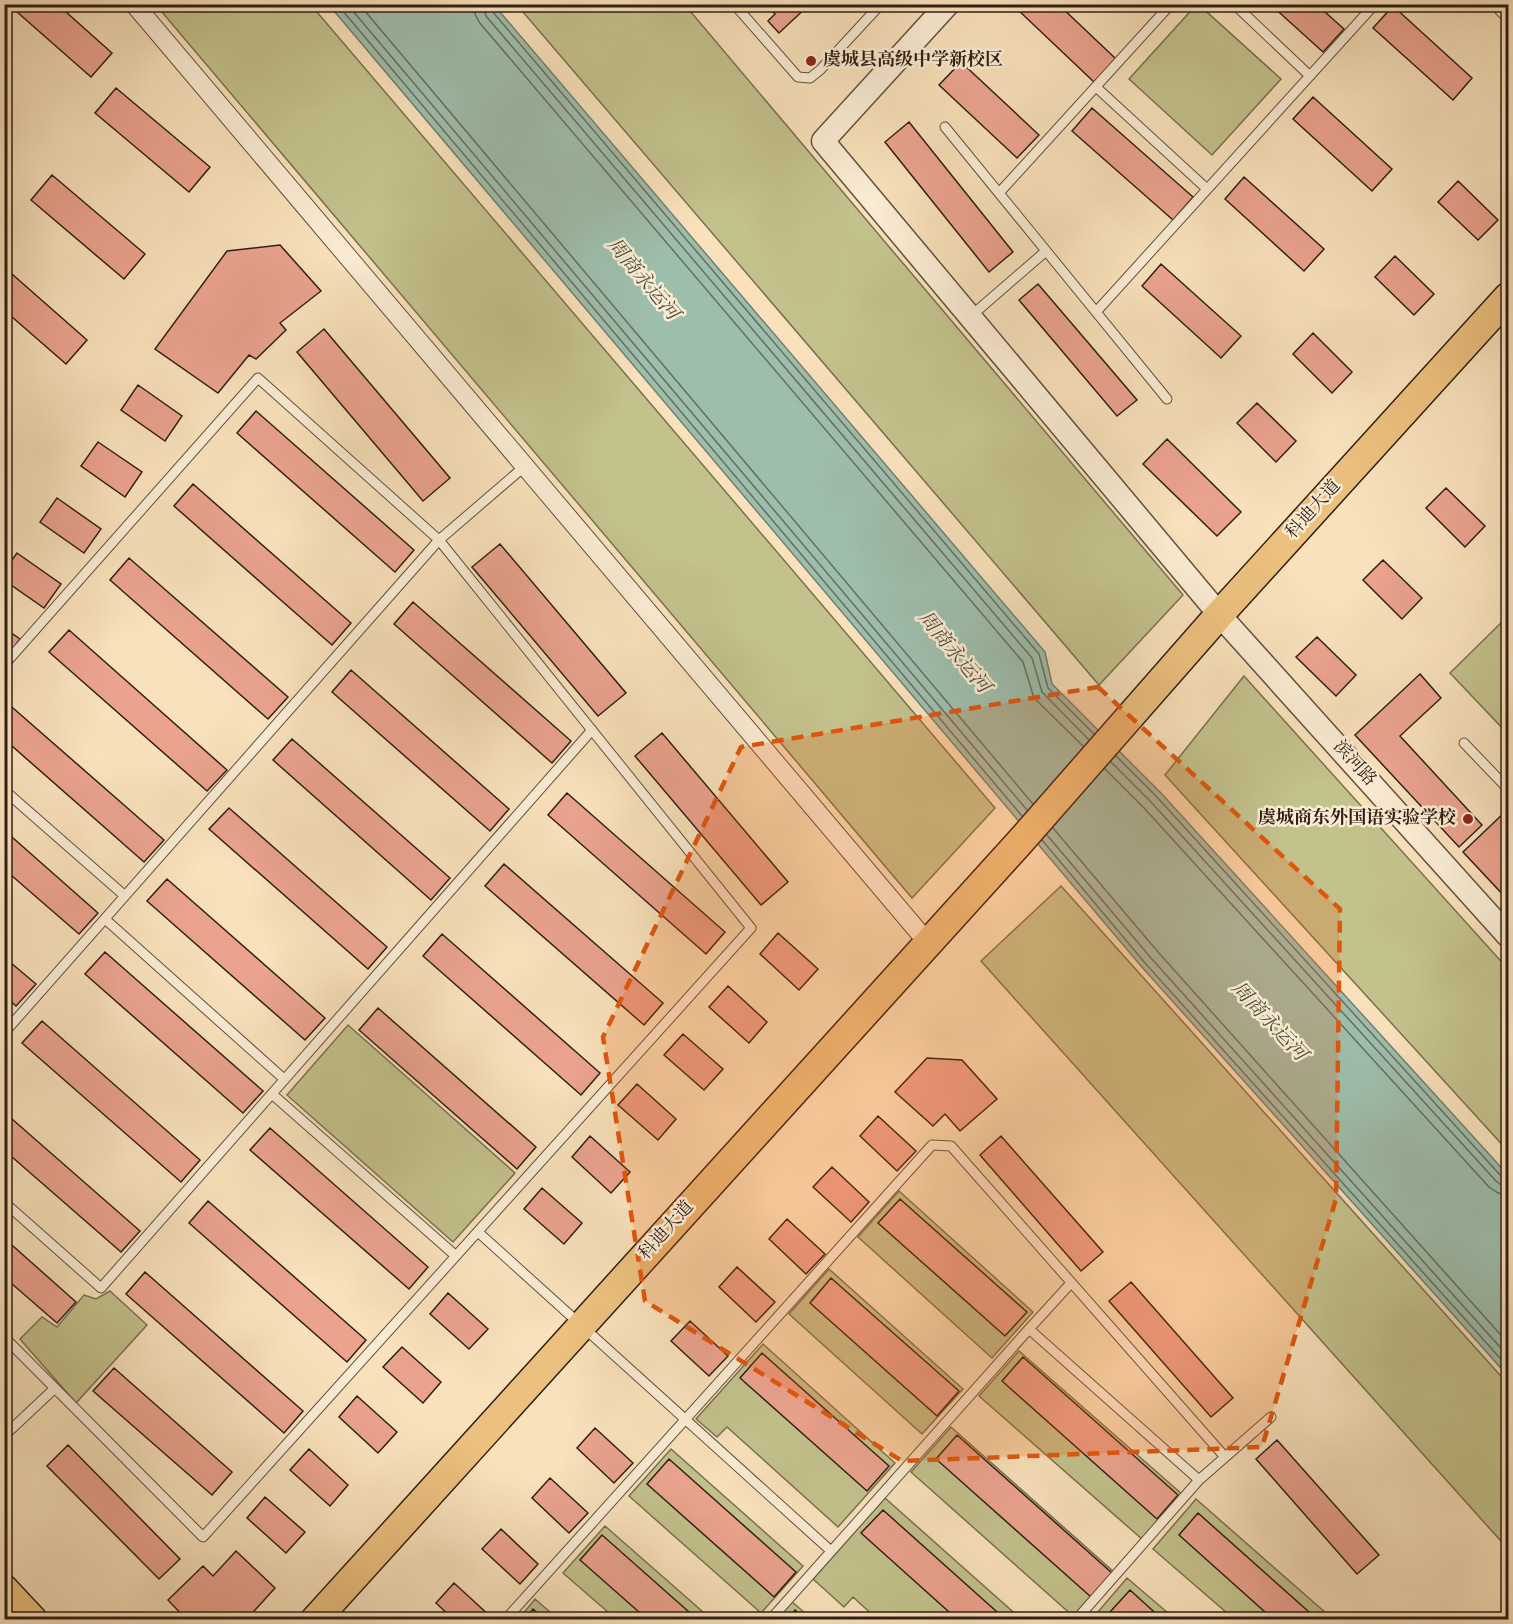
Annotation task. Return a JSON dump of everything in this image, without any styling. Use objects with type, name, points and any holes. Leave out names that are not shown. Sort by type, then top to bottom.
[{"type":"main road","name":"科迪大道","points":[[315,1620],[586,1330],[1128,731],[1509,297]]},
{"type":"main road","name":"科迪大道","points":[[1225,621],[1509,323]]},
{"type":"main road","name":"科迪大道","points":[[332,1620],[928,943],[1023,847]]},
{"type":"main road","points":[[4,1589],[33,1620]]},
{"type":"street","points":[[134,4],[928,943]]},
{"type":"street","name":"滨河路","points":[[948,4],[824,141],[1225,621],[1509,936]]},
{"type":"lane","points":[[734,4],[798,77],[810,78],[881,4]]},
{"type":"lane","points":[[999,193],[1171,4]]},
{"type":"lane","points":[[1234,4],[1310,76]]},
{"type":"lane","points":[[1096,312],[1374,4]]},
{"type":"lane","points":[[1494,4],[1503,14]]},
{"type":"lane","points":[[1096,87],[1207,189]]},
{"type":"lane","points":[[945,127],[1167,399]]},
{"type":"lane","points":[[970,317],[1046,250]]},
{"type":"lane","points":[[4,665],[258,378],[439,540],[752,928],[203,1537],[4,1337]]},
{"type":"lane","points":[[4,1034],[439,540],[525,466]]},
{"type":"lane","points":[[4,1202],[101,1288],[592,730]]},
{"type":"lane","points":[[1464,743],[1509,789]]},
{"type":"lane","points":[[4,790],[125,896]]},
{"type":"lane","points":[[105,919],[284,1079]]},
{"type":"lane","points":[[272,1094],[456,1256]]},
{"type":"lane","points":[[505,1620],[932,1145],[951,1146],[1225,1457]]},
{"type":"lane","points":[[478,1232],[831,1551]]},
{"type":"lane","points":[[770,1620],[1071,1283]]},
{"type":"lane","points":[[1029,1329],[1199,1480]]},
{"type":"lane","points":[[4,1436],[55,1388]]},
{"type":"lane","points":[[1076,1620],[1199,1480],[1271,1417]]},
{"type":"highlighted area","points":[[1098,687],[1340,909],[1336,1199],[1262,1447],[902,1461],[645,1301],[603,1037],[741,747]]},
{"type":"shaded area","points":[[1197,4],[1281,79],[1212,155],[1129,79]]},
{"type":"shaded area","points":[[156,5],[311,5],[995,808],[912,898]]},
{"type":"shaded area","points":[[517,5],[685,5],[1183,595],[1099,685]]},
{"type":"shaded area","points":[[1508,616],[1508,734],[1450,673]]},
{"type":"shaded area","points":[[1244,676],[1508,969],[1508,1151],[1165,775]]},
{"type":"shaded area","points":[[1061,886],[1508,1384],[1508,1549],[981,961]]},
{"type":"shaded area","points":[[348,1025],[515,1173],[453,1242],[287,1095]]},
{"type":"shaded area","points":[[899,1191],[1033,1312],[992,1358],[858,1237]]},
{"type":"shaded area","points":[[829,1269],[963,1389],[922,1434],[789,1314]]},
{"type":"shaded area","points":[[110,1291],[147,1325],[76,1403],[20,1339],[42,1317],[57,1327],[84,1295],[96,1299]]},
{"type":"shaded area","points":[[763,1344],[895,1463],[838,1527],[727,1427],[717,1437],[696,1419]]},
{"type":"shaded area","points":[[1019,1351],[1183,1495],[1143,1540],[979,1396]]},
{"type":"shaded area","points":[[951,1427],[1114,1572],[1074,1617],[911,1472]]},
{"type":"shaded area","points":[[671,1449],[803,1566],[761,1613],[629,1496]]},
{"type":"shaded area","points":[[885,1498],[1021,1619],[877,1619],[853,1597],[844,1607],[813,1579]]},
{"type":"shaded area","points":[[1196,1499],[1327,1614],[1322,1619],[1234,1619],[1153,1549]]},
{"type":"shaded area","points":[[605,1526],[711,1619],[616,1619],[563,1573]]},
{"type":"shaded area","points":[[1127,1578],[1175,1619],[1091,1620]]},
{"type":"shaded area","points":[[535,1599],[558,1619],[518,1620]]},
{"type":"shaded area","points":[[791,1601],[812,1619],[775,1620]]},
{"type":"water","name":"周商永运河","points":[[329,5],[494,5],[1045,652],[1052,684],[1161,793],[1508,1175],[1508,1376],[1141,966]]},
{"type":"building","points":[[8,4],[57,4],[112,53],[91,77]]},
{"type":"building","points":[[766,4],[810,4],[779,33],[768,21],[775,14]]},
{"type":"building","points":[[1021,4],[1058,4],[1116,59],[1094,82],[1017,9]]},
{"type":"building","points":[[1270,4],[1316,4],[1344,29],[1323,52]]},
{"type":"building","points":[[1393,6],[1472,78],[1453,100],[1373,28]]},
{"type":"building","points":[[961,62],[1039,135],[1017,158],[939,85]]},
{"type":"building","points":[[116,88],[210,167],[189,192],[95,113]]},
{"type":"building","points":[[1313,97],[1392,169],[1372,191],[1293,119]]},
{"type":"building","points":[[1092,108],[1193,197],[1173,220],[1072,131]]},
{"type":"building","points":[[909,122],[1013,252],[989,272],[885,142]]},
{"type":"building","points":[[1508,128],[1508,141],[1502,134]]},
{"type":"building","points":[[52,175],[145,254],[124,279],[31,200]]},
{"type":"building","points":[[1244,177],[1324,249],[1304,271],[1225,199]]},
{"type":"building","points":[[1458,181],[1498,220],[1478,240],[1438,202]]},
{"type":"building","points":[[280,245],[321,291],[280,323],[286,330],[256,359],[249,355],[218,393],[155,349],[227,251]]},
{"type":"building","points":[[1395,256],[1434,294],[1414,315],[1375,277]]},
{"type":"building","points":[[1161,264],[1241,336],[1221,358],[1142,286]]},
{"type":"building","points":[[4,267],[87,340],[66,364],[4,310]]},
{"type":"building","points":[[1038,284],[1137,400],[1117,416],[1019,300]]},
{"type":"building","points":[[324,329],[450,478],[423,501],[297,352]]},
{"type":"building","points":[[1313,333],[1352,372],[1332,393],[1293,354]]},
{"type":"building","points":[[138,385],[182,416],[165,441],[121,410]]},
{"type":"building","points":[[1257,403],[1296,441],[1276,462],[1237,423]]},
{"type":"building","points":[[256,411],[414,550],[395,572],[237,433]]},
{"type":"building","points":[[1167,439],[1241,512],[1217,536],[1143,464]]},
{"type":"building","points":[[98,442],[142,472],[125,497],[81,466]]},
{"type":"building","points":[[193,484],[351,623],[332,645],[174,506]]},
{"type":"building","points":[[1446,488],[1485,526],[1465,547],[1426,508]]},
{"type":"building","points":[[57,498],[101,529],[84,553],[40,522]]},
{"type":"building","points":[[500,544],[626,693],[598,716],[472,567]]},
{"type":"building","points":[[17,553],[61,584],[44,608],[4,580],[4,571]]},
{"type":"building","points":[[129,558],[288,697],[268,719],[110,580]]},
{"type":"building","points":[[1383,560],[1422,598],[1402,619],[1363,580]]},
{"type":"building","points":[[413,602],[571,741],[552,763],[394,624]]},
{"type":"building","points":[[4,628],[20,639],[4,661]]},
{"type":"building","points":[[69,630],[227,770],[207,791],[49,652]]},
{"type":"building","points":[[1317,637],[1356,675],[1336,696],[1296,657]]},
{"type":"building","points":[[351,670],[509,809],[490,831],[332,692]]},
{"type":"building","points":[[1420,674],[1441,698],[1400,736],[1482,825],[1459,847],[1355,735]]},
{"type":"building","points":[[5,701],[164,840],[144,862],[4,739]]},
{"type":"building","points":[[662,733],[788,882],[761,905],[635,756]]},
{"type":"building","points":[[292,739],[450,878],[431,900],[273,760]]},
{"type":"building","points":[[567,793],[725,932],[706,954],[548,815]]},
{"type":"building","points":[[229,808],[387,947],[368,969],[209,829]]},
{"type":"building","points":[[1508,809],[1508,900],[1463,852]]},
{"type":"building","points":[[4,830],[98,913],[79,934],[4,869]]},
{"type":"building","points":[[504,864],[663,1003],[644,1025],[485,886]]},
{"type":"building","points":[[167,879],[325,1018],[305,1040],[147,901]]},
{"type":"building","points":[[778,933],[818,969],[799,990],[760,954]]},
{"type":"building","points":[[442,934],[600,1073],[581,1095],[423,956]]},
{"type":"building","points":[[105,952],[263,1091],[243,1113],[85,974]]},
{"type":"building","points":[[4,957],[36,984],[16,1006],[4,995]]},
{"type":"building","points":[[728,986],[767,1022],[749,1043],[709,1007]]},
{"type":"building","points":[[378,1008],[536,1147],[517,1169],[359,1030]]},
{"type":"building","points":[[42,1021],[200,1160],[181,1182],[22,1043]]},
{"type":"building","points":[[683,1034],[723,1069],[704,1090],[664,1055]]},
{"type":"building","points":[[927,1058],[962,1060],[997,1099],[960,1131],[945,1114],[933,1126],[895,1092]]},
{"type":"building","points":[[637,1084],[676,1119],[658,1140],[618,1105]]},
{"type":"building","points":[[4,1112],[140,1231],[121,1252],[4,1150]]},
{"type":"building","points":[[878,1116],[916,1151],[897,1171],[860,1136]]},
{"type":"building","points":[[270,1128],[428,1267],[409,1289],[250,1150]]},
{"type":"building","points":[[590,1136],[630,1172],[611,1193],[572,1157]]},
{"type":"building","points":[[1001,1136],[1103,1252],[1081,1271],[980,1155]]},
{"type":"building","points":[[832,1167],[869,1202],[851,1222],[813,1187]]},
{"type":"building","points":[[542,1188],[582,1223],[564,1244],[524,1209]]},
{"type":"building","points":[[900,1199],[1027,1312],[1005,1336],[878,1223]]},
{"type":"building","points":[[208,1201],[366,1340],[347,1362],[189,1223]]},
{"type":"building","points":[[787,1219],[825,1254],[806,1274],[769,1239]]},
{"type":"building","points":[[4,1238],[76,1302],[57,1323],[4,1277]]},
{"type":"building","points":[[737,1267],[775,1302],[756,1322],[719,1287]]},
{"type":"building","points":[[145,1272],[303,1411],[284,1433],[126,1294]]},
{"type":"building","points":[[831,1278],[959,1391],[937,1416],[810,1303]]},
{"type":"building","points":[[1131,1282],[1233,1398],[1211,1417],[1109,1301]]},
{"type":"building","points":[[448,1293],[488,1329],[469,1349],[430,1314]]},
{"type":"building","points":[[690,1321],[728,1356],[709,1376],[671,1341]]},
{"type":"building","points":[[402,1347],[441,1382],[423,1403],[383,1367]]},
{"type":"building","points":[[762,1353],[889,1466],[867,1491],[740,1378]]},
{"type":"building","points":[[1023,1357],[1178,1495],[1157,1519],[1002,1381]]},
{"type":"building","points":[[114,1368],[232,1472],[212,1495],[93,1391]]},
{"type":"building","points":[[4,1382],[11,1389],[4,1395]]},
{"type":"building","points":[[357,1396],[397,1432],[378,1453],[339,1417]]},
{"type":"building","points":[[595,1428],[633,1463],[614,1483],[577,1448]]},
{"type":"building","points":[[957,1435],[1112,1573],[1091,1597],[936,1459]]},
{"type":"building","points":[[1277,1440],[1379,1555],[1357,1574],[1256,1459]]},
{"type":"building","points":[[68,1445],[180,1559],[159,1579],[47,1466]]},
{"type":"building","points":[[309,1449],[348,1485],[330,1506],[290,1470]]},
{"type":"building","points":[[669,1459],[796,1572],[774,1597],[647,1484]]},
{"type":"building","points":[[550,1478],[588,1513],[569,1533],[532,1498]]},
{"type":"building","points":[[265,1497],[305,1532],[286,1553],[247,1518]]},
{"type":"building","points":[[883,1510],[1006,1620],[958,1620],[861,1533]]},
{"type":"building","points":[[1198,1513],[1318,1620],[1274,1620],[1179,1535]]},
{"type":"building","points":[[501,1529],[538,1564],[520,1584],[482,1549]]},
{"type":"building","points":[[602,1535],[698,1620],[648,1620],[580,1560]]},
{"type":"building","points":[[236,1551],[275,1588],[246,1620],[187,1620],[168,1600],[203,1566],[213,1576]]},
{"type":"building","points":[[454,1583],[492,1618],[491,1620],[454,1620],[436,1603]]},
{"type":"building","points":[[1130,1590],[1163,1620],[1118,1620],[1110,1612]]},
{"type":"building","points":[[533,1609],[546,1620],[524,1620]]},
{"type":"building","points":[[795,1610],[806,1620],[787,1620]]},
{"type":"place","name":"虞城县高级中学新校区","points":[[811,61]]},
{"type":"place","name":"虞城商东外国语实验学校","points":[[1468,819]]}]
